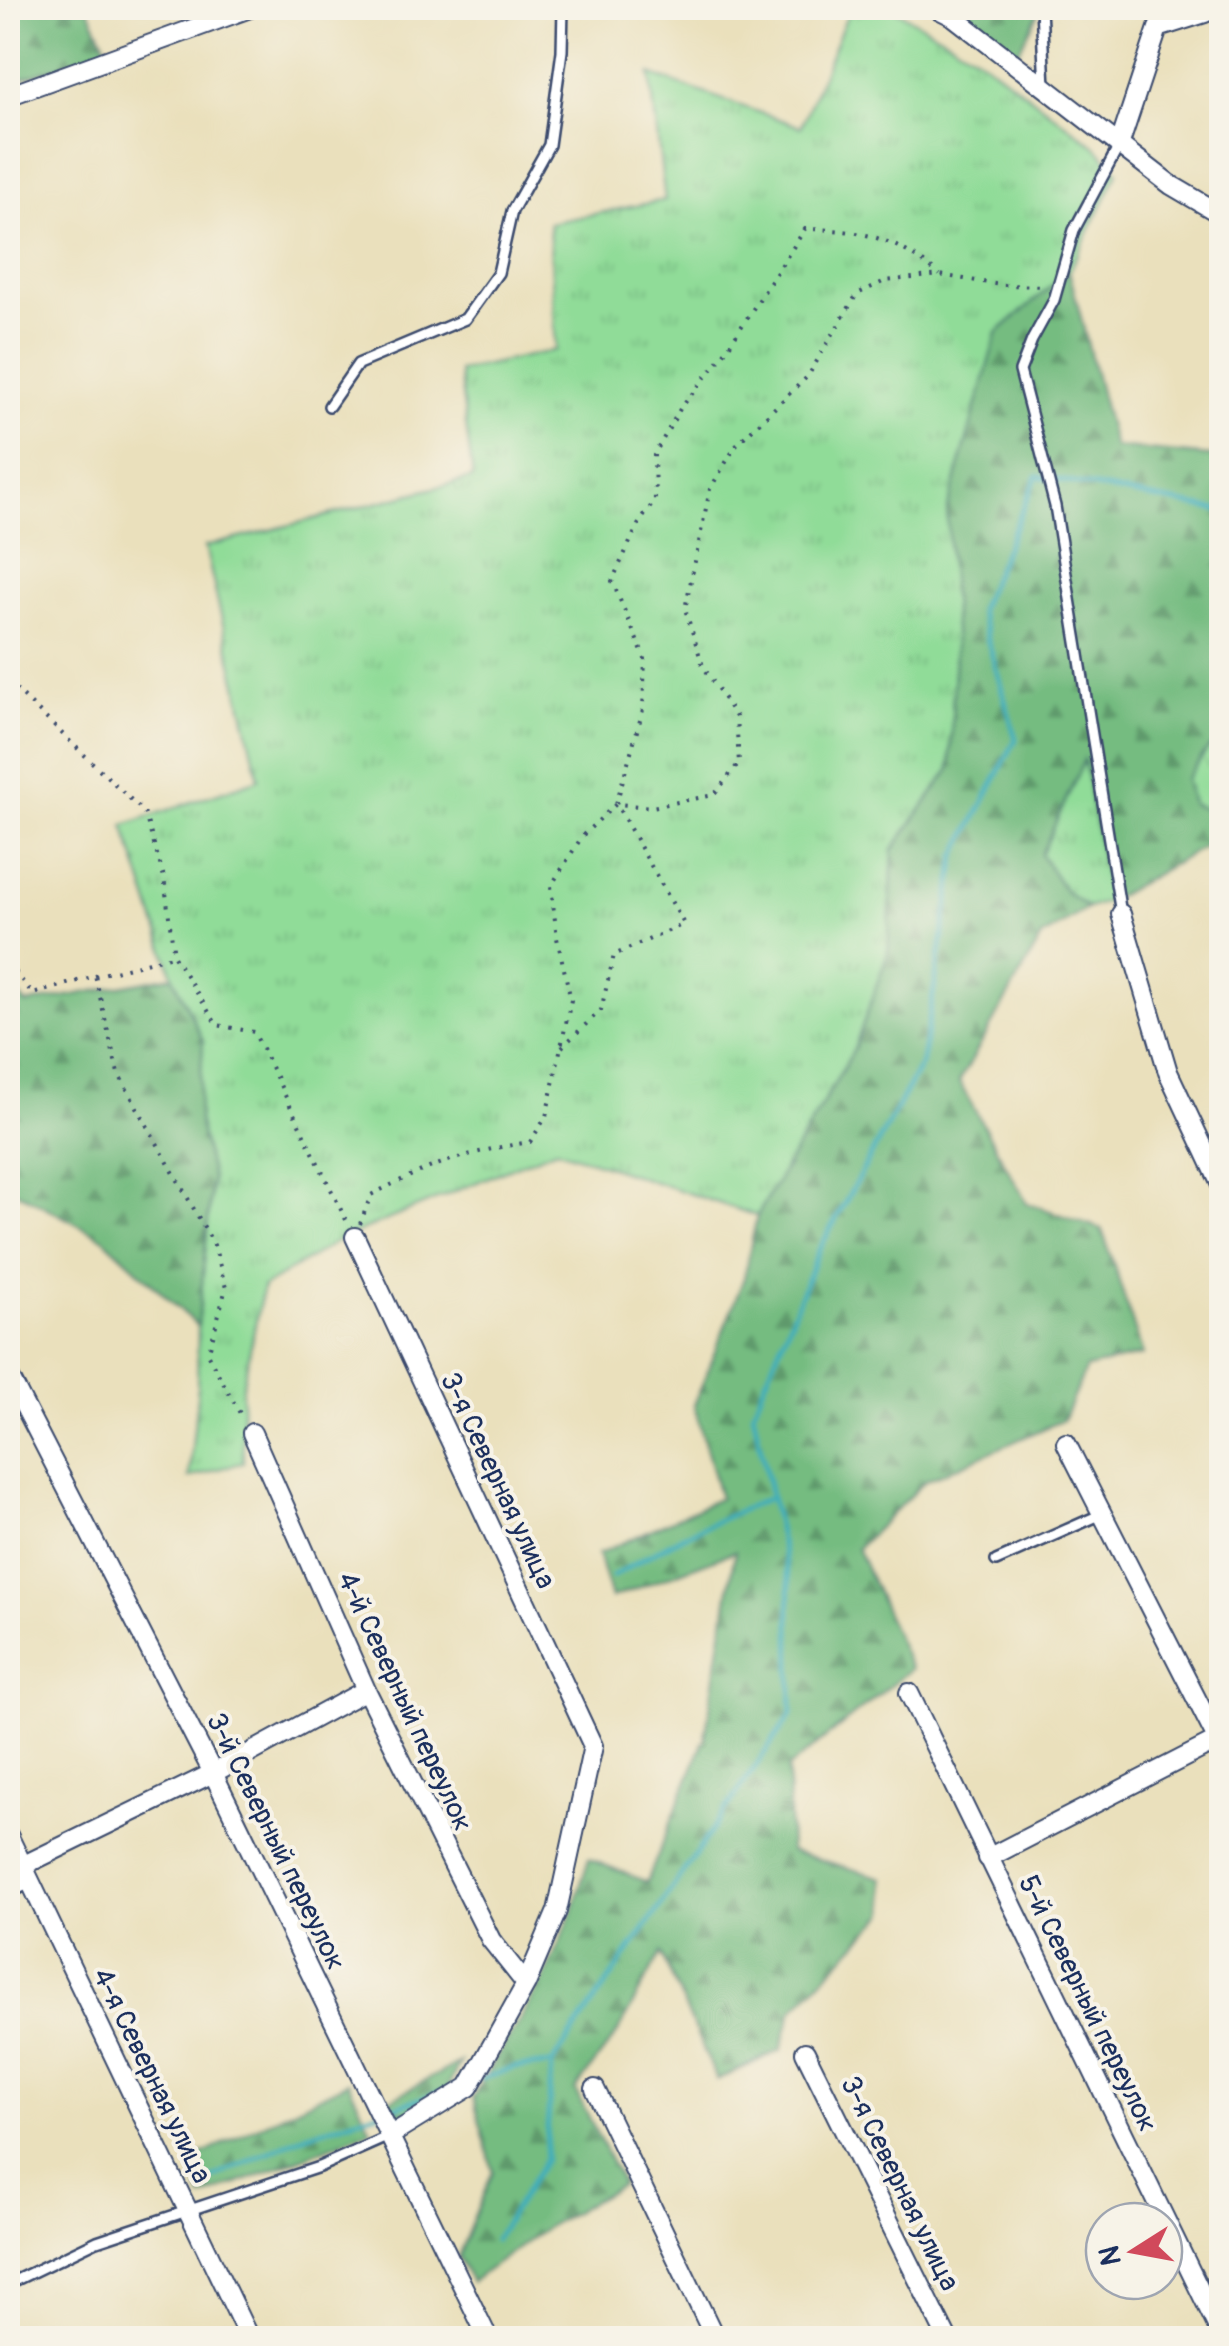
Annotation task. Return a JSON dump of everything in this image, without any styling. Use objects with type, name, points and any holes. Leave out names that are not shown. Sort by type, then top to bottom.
[{"type":"street","points":[[8,96],[250,8]]},
{"type":"street","points":[[936,8],[954,17],[1170,185],[1222,215]]},
{"type":"street","points":[[1119,146],[1158,28],[1205,13]]},
{"type":"street","points":[[1122,914],[1168,1072],[1222,1187]]},
{"type":"street","name":"3-я Северная улица","points":[[355,1238],[594,1746],[557,1911],[526,1984]]},
{"type":"street","name":"3-й Северный переулок","points":[[8,1374],[214,1773],[488,2338]]},
{"type":"street","name":"4-й Северный переулок","points":[[252,1433],[366,1690],[491,1940],[526,1984]]},
{"type":"street","points":[[988,1858],[1220,1742],[1066,1443]]},
{"type":"street","points":[[26,1874],[366,1690]]},
{"type":"street","name":"5-й Северный переулок","points":[[909,1693],[1222,2336]]},
{"type":"street","name":"4-я Северная улица","points":[[8,1836],[249,2338]]},
{"type":"street","points":[[392,2134],[468,2087],[526,1984]]},
{"type":"street","name":"3-я Северная улица","points":[[805,2052],[948,2338]]},
{"type":"street","points":[[595,2089],[715,2338]]},
{"type":"street","points":[[8,2324],[14,2338]]},
{"type":"lane","points":[[329,406],[358,364],[465,319],[498,273],[512,212],[550,146],[562,51],[563,8]]},
{"type":"lane","points":[[1041,8],[1045,88]]},
{"type":"lane","points":[[1119,146],[1074,230],[1054,300],[1020,371],[1054,506],[1122,914]]},
{"type":"lane","points":[[996,1562],[1102,1514]]},
{"type":"lane","points":[[8,1894],[26,1874]]},
{"type":"lane","points":[[8,2290],[10,2283],[97,2241],[319,2167],[392,2134]]},
{"type":"path","points":[[355,1238],[372,1195],[414,1173],[471,1151],[530,1142],[546,1117],[571,1000],[557,938],[551,886],[583,835],[616,804],[642,710],[645,659],[612,581],[638,525],[655,500],[654,455],[680,409],[722,355],[805,229],[852,229],[904,246],[940,275]]},
{"type":"path","points":[[616,804],[652,807],[714,795],[738,763],[736,717],[703,666],[685,609],[710,489],[737,444],[808,376],[857,294],[884,280],[940,275],[1002,285],[1058,286]]},
{"type":"path","points":[[8,682],[144,812],[164,878],[174,956],[217,1025],[254,1032],[355,1238]]},
{"type":"path","points":[[561,1047],[602,1010],[614,955],[684,924],[616,804]]},
{"type":"path","points":[[8,964],[33,994],[174,956]]},
{"type":"path","points":[[95,976],[118,1074],[214,1244],[226,1288],[208,1355],[252,1433]]},
{"type":"green space","points":[[8,8],[88,8],[108,51],[8,83]]},
{"type":"green space","points":[[850,8],[892,8],[979,58],[1095,146],[1118,172],[1069,271],[997,333],[955,648],[950,769],[893,850],[888,953],[854,1050],[757,1216],[556,1149],[339,1240],[263,1287],[242,1388],[243,1462],[189,1478],[212,1178],[198,1120],[203,1041],[173,976],[124,825],[259,779],[205,547],[473,478],[459,371],[556,350],[549,223],[665,200],[650,74],[801,127]]},
{"type":"green space","points":[[955,8],[1036,8],[1038,14],[1015,58]]},
{"type":"green space","points":[[1069,271],[1114,447],[1221,457],[1221,737],[1186,779],[1192,804],[1210,811],[1221,823],[1221,837],[1109,901],[1084,760],[1041,855],[1066,892],[1088,908],[1042,937],[959,1082],[1027,1203],[1102,1229],[1143,1355],[1086,1368],[1063,1420],[925,1481],[857,1548],[911,1669],[788,1768],[790,1851],[883,1878],[886,1913],[792,2011],[781,2050],[717,2080],[661,1953],[616,2035],[575,2090],[622,2184],[545,2228],[471,2282],[458,2257],[493,2171],[473,2097],[542,1983],[571,1916],[589,1859],[647,1882],[705,1738],[735,1551],[611,1598],[598,1554],[720,1498],[694,1405],[744,1278],[757,1216],[854,1050],[888,953],[893,850],[950,769],[955,648],[947,511],[997,333]]},
{"type":"green space","points":[[1221,737],[1221,823],[1210,811],[1192,804],[1186,779]]},
{"type":"green space","points":[[1085,758],[1109,901],[1088,908],[1066,892],[1041,855]]},
{"type":"green space","points":[[173,976],[203,1041],[198,1120],[212,1178],[198,1326],[103,1238],[8,1187],[8,982],[26,1004]]},
{"type":"green space","points":[[460,2062],[443,2097],[396,2124],[388,2101]]},
{"type":"green space","points":[[348,2082],[371,2130],[202,2198],[189,2161]]},
{"type":"waterway","points":[[495,2240],[545,2159],[552,2064],[792,1713],[789,1580],[753,1412],[819,1250],[922,1062],[956,856],[1016,739],[979,610],[1037,476],[1222,511]]},
{"type":"waterway","points":[[613,1576],[683,1536],[771,1497]]},
{"type":"waterway","points":[[481,2079],[514,2068],[552,2064]]},
{"type":"waterway","points":[[202,2183],[306,2135],[452,2089]]}]
